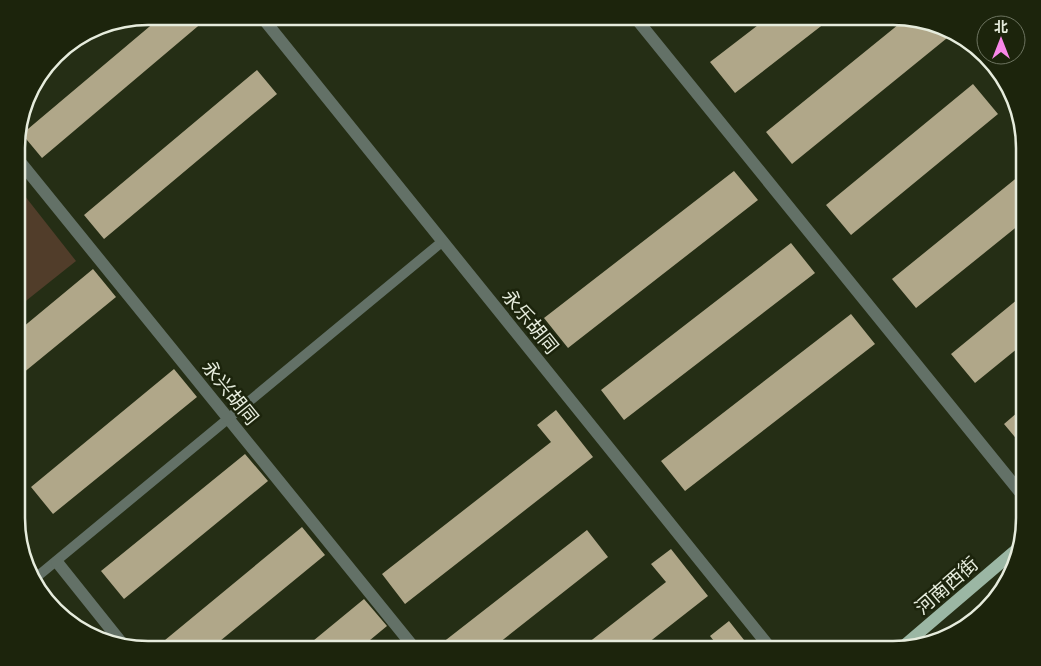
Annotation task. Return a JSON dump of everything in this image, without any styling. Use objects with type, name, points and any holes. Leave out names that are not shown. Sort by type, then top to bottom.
[{"type":"main road","name":"河南西街","points":[[912,640],[1010,555]]},
{"type":"street","name":"永乐胡同","points":[[268,25],[765,641]]},
{"type":"street","points":[[641,25],[1016,488]]},
{"type":"street","name":"永兴胡同","points":[[25,168],[409,641]]},
{"type":"street","points":[[57,562],[117,637]]},
{"type":"lane","points":[[40,575],[443,241]]},
{"type":"shaded area","points":[[25,196],[76,261],[25,302]]},
{"type":"building","points":[[151,25],[199,25],[42,158],[26,138],[26,130]]},
{"type":"building","points":[[758,25],[822,25],[735,93],[710,62]]},
{"type":"building","points":[[897,25],[925,29],[947,38],[792,164],[766,132]]},
{"type":"building","points":[[257,70],[277,94],[104,239],[84,215]]},
{"type":"building","points":[[973,84],[998,114],[851,235],[826,205]]},
{"type":"building","points":[[734,171],[758,200],[568,348],[544,318]]},
{"type":"building","points":[[1016,178],[1016,227],[916,308],[892,279]]},
{"type":"building","points":[[791,243],[815,273],[624,420],[601,390]]},
{"type":"building","points":[[93,269],[116,297],[25,371],[25,325]]},
{"type":"building","points":[[1016,301],[1016,350],[975,383],[951,354]]},
{"type":"building","points":[[851,314],[875,344],[685,491],[661,461]]},
{"type":"building","points":[[174,369],[197,397],[53,514],[31,487]]},
{"type":"building","points":[[556,410],[593,457],[405,604],[382,574],[551,442],[537,425]]},
{"type":"building","points":[[1016,414],[1016,438],[1004,424]]},
{"type":"building","points":[[245,454],[268,481],[124,599],[101,571]]},
{"type":"building","points":[[302,527],[325,555],[220,641],[164,641]]},
{"type":"building","points":[[587,530],[608,557],[501,641],[445,641]]},
{"type":"building","points":[[671,549],[708,596],[650,641],[591,641],[666,582],[651,564]]},
{"type":"building","points":[[364,599],[387,626],[369,641],[313,641]]},
{"type":"building","points":[[729,621],[745,641],[714,641],[710,636]]}]
